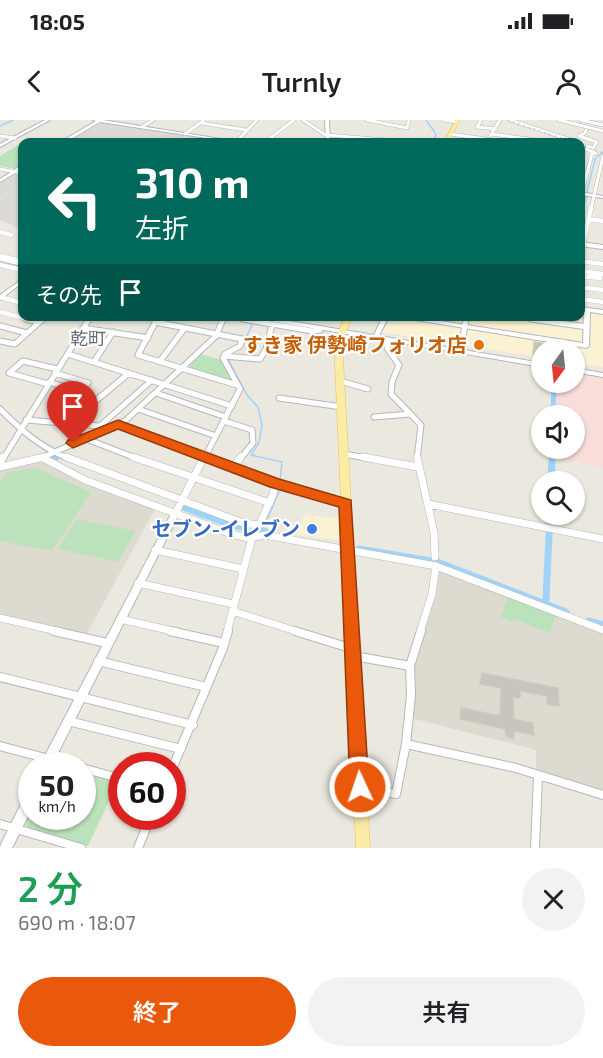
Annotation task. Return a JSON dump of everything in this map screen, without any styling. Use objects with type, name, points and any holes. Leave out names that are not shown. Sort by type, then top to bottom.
[{"type":"main road","points":[[448,138],[457,121]]},
{"type":"main road","points":[[347,321],[338,341],[363,848]]},
{"type":"street","points":[[0,147],[48,120]]},
{"type":"street","points":[[95,120],[211,138]]},
{"type":"street","points":[[71,138],[101,120]]},
{"type":"street","points":[[142,127],[153,120]]},
{"type":"street","points":[[249,120],[256,121]]},
{"type":"street","points":[[270,138],[294,120]]},
{"type":"street","points":[[303,120],[327,136],[356,138]]},
{"type":"street","points":[[327,120],[327,136]]},
{"type":"street","points":[[367,120],[393,125],[392,127],[407,128],[409,120]]},
{"type":"street","points":[[444,120],[457,121]]},
{"type":"street","points":[[481,120],[477,127],[496,129]]},
{"type":"street","points":[[488,138],[501,120],[555,138]]},
{"type":"street","points":[[510,120],[562,138]]},
{"type":"street","points":[[559,120],[603,129]]},
{"type":"street","points":[[581,120],[603,129]]},
{"type":"street","points":[[240,138],[256,121]]},
{"type":"street","points":[[185,134],[202,122],[246,130]]},
{"type":"street","points":[[385,138],[392,127]]},
{"type":"street","points":[[585,146],[593,148],[597,142],[579,136],[585,133],[587,127]]},
{"type":"street","points":[[492,134],[521,138],[525,128]]},
{"type":"street","points":[[450,134],[470,138]]},
{"type":"street","points":[[0,136],[15,138]]},
{"type":"street","points":[[585,147],[596,153],[592,154],[585,179]]},
{"type":"street","points":[[585,232],[603,156]]},
{"type":"street","points":[[585,164],[600,167]]},
{"type":"street","points":[[0,169],[18,172]]},
{"type":"street","points":[[0,181],[18,170]]},
{"type":"street","points":[[585,195],[603,197]]},
{"type":"street","points":[[588,219],[603,221]]},
{"type":"street","points":[[0,232],[11,235]]},
{"type":"street","points":[[585,244],[603,247]]},
{"type":"street","points":[[585,262],[603,264]]},
{"type":"street","points":[[1,263],[18,263]]},
{"type":"street","points":[[1,263],[18,263]]},
{"type":"street","points":[[1,263],[12,268],[18,264]]},
{"type":"street","points":[[585,273],[601,275],[602,290],[585,288]]},
{"type":"street","points":[[1,299],[18,287]]},
{"type":"street","points":[[1,299],[18,302]]},
{"type":"street","points":[[585,300],[603,302]]},
{"type":"street","points":[[585,309],[603,312]]},
{"type":"street","points":[[0,312],[18,317]]},
{"type":"street","points":[[426,321],[586,346],[585,315]]},
{"type":"street","points":[[35,321],[39,322]]},
{"type":"street","points":[[0,465],[20,428],[88,321]]},
{"type":"street","points":[[156,321],[138,355],[237,385]]},
{"type":"street","points":[[163,321],[216,336],[242,339],[240,346],[224,356]]},
{"type":"street","points":[[0,465],[43,458],[118,424],[138,410],[216,336],[223,321]]},
{"type":"street","points":[[251,321],[312,331],[320,330]]},
{"type":"street","points":[[271,321],[320,330],[377,335],[531,361]]},
{"type":"street","points":[[289,321],[388,340],[531,361]]},
{"type":"street","points":[[377,335],[384,321]]},
{"type":"street","points":[[461,349],[466,321]]},
{"type":"street","points":[[546,321],[587,327]]},
{"type":"street","points":[[0,341],[15,344],[39,322]]},
{"type":"street","points":[[224,356],[260,358],[266,349],[272,325]]},
{"type":"street","points":[[0,326],[27,333]]},
{"type":"street","points":[[84,328],[148,338]]},
{"type":"street","points":[[160,361],[184,328]]},
{"type":"street","points":[[94,362],[113,332]]},
{"type":"street","points":[[388,340],[387,348],[399,364],[392,382],[391,394],[422,425],[416,453],[428,504],[428,515],[435,532],[435,557]]},
{"type":"street","points":[[68,354],[232,406]]},
{"type":"street","points":[[53,752],[119,619],[240,389],[224,356]]},
{"type":"street","points":[[23,361],[88,383],[79,392],[49,383],[9,373],[23,361]]},
{"type":"street","points":[[585,370],[603,373]]},
{"type":"street","points":[[68,424],[129,373]]},
{"type":"street","points":[[26,420],[100,426],[152,380]]},
{"type":"street","points":[[340,381],[368,389]]},
{"type":"street","points":[[156,393],[252,430],[253,443],[233,467]]},
{"type":"street","points":[[279,398],[342,407]]},
{"type":"street","points":[[0,409],[41,447],[54,453],[182,502],[256,525],[270,503],[275,483]]},
{"type":"street","points":[[138,410],[216,436]]},
{"type":"street","points":[[374,417],[410,414]]},
{"type":"street","points":[[118,424],[275,483],[346,504]]},
{"type":"street","points":[[84,438],[193,479],[270,503]]},
{"type":"street","points":[[344,454],[418,467]]},
{"type":"street","points":[[43,458],[85,480],[231,534],[252,538],[265,535],[436,566],[603,630]]},
{"type":"street","points":[[428,504],[603,539]]},
{"type":"street","points":[[180,752],[193,725],[224,643],[252,538]]},
{"type":"street","points":[[155,550],[243,568]]},
{"type":"street","points":[[360,787],[396,794],[406,744],[410,666],[432,594],[436,566]]},
{"type":"street","points":[[138,583],[232,608],[353,652],[410,666]]},
{"type":"street","points":[[0,618],[107,643]]},
{"type":"street","points":[[119,619],[224,643]]},
{"type":"street","points":[[98,661],[206,687]]},
{"type":"street","points":[[0,677],[193,725]]},
{"type":"street","points":[[68,721],[181,749]]},
{"type":"street","points":[[406,744],[516,768],[538,777],[603,795]]},
{"type":"street","points":[[0,746],[18,752]]},
{"type":"street","points":[[535,848],[538,777]]},
{"type":"street","points":[[5,848],[18,822]]},
{"type":"street","points":[[0,824],[81,848]]},
{"type":"street","points":[[138,848],[145,830]]},
{"type":"shaded area","points":[[102,123],[202,138],[74,138]]},
{"type":"shaded area","points":[[18,173],[18,227],[0,220],[0,201],[2,199],[0,198],[0,182]]},
{"type":"shaded area","points":[[585,312],[603,314],[603,367],[585,364],[585,339],[531,339],[531,356],[382,332],[389,321],[585,321]]},
{"type":"shaded area","points":[[585,375],[603,378],[603,467],[559,459],[585,459],[585,405],[555,405],[556,393],[585,393]]},
{"type":"shaded area","points":[[39,461],[81,481],[155,509],[86,635],[0,615],[0,471]]},
{"type":"shaded area","points":[[304,515],[343,519],[345,541],[297,535]]},
{"type":"shaded area","points":[[441,570],[603,633],[603,790],[536,773],[536,750],[411,718],[415,663],[438,571]]},
{"type":"green space","points":[[18,145],[18,168],[0,166],[0,156]]},
{"type":"green space","points":[[201,354],[221,360],[232,380],[188,368]]},
{"type":"green space","points":[[35,468],[91,492],[52,551],[0,541],[0,482],[8,472]]},
{"type":"green space","points":[[77,519],[135,531],[118,562],[58,549]]},
{"type":"green space","points":[[508,597],[555,616],[550,633],[514,619],[513,622],[501,617]]},
{"type":"green space","points":[[96,774],[108,777],[108,803],[96,829]]},
{"type":"green space","points":[[32,830],[96,830],[88,846]]},
{"type":"building","points":[[482,673],[558,688],[559,706],[547,704],[547,696],[520,691],[520,698],[513,697],[514,719],[533,723],[534,735],[514,731],[513,739],[506,736],[505,729],[460,719],[461,708],[500,716],[501,688],[480,684]]},
{"type":"waterway","points":[[0,126],[13,120]]},
{"type":"waterway","points":[[426,120],[436,134],[435,138]]},
{"type":"waterway","points":[[585,200],[595,159],[603,152]]},
{"type":"waterway","points":[[241,348],[253,323]]},
{"type":"waterway","points":[[228,359],[247,395],[258,407],[262,425],[259,443],[251,455],[282,462],[280,481]]},
{"type":"waterway","points":[[553,405],[554,393]]},
{"type":"waterway","points":[[551,471],[552,459]]},
{"type":"waterway","points":[[262,532],[280,489]]},
{"type":"waterway","points":[[183,507],[232,525],[271,533]]},
{"type":"waterway","points":[[546,599],[549,525]]},
{"type":"waterway","points":[[359,549],[437,562],[566,612]]},
{"type":"waterway","points":[[589,621],[603,625]]},
{"type":"railway","points":[[508,120],[561,138]]},
{"type":"railway","points":[[585,147],[603,153]]},
{"type":"place","name":"すき家 伊勢崎フォリオ店","points":[[479,345]]},
{"type":"place","name":"セブン-イレブン","points":[[312,529]]},
{"type":"district","name":"乾町","points":[[88,339]]},
{"type":"route","points":[[73,443],[118,424],[143,436],[275,483],[346,504],[360,787]]}]
